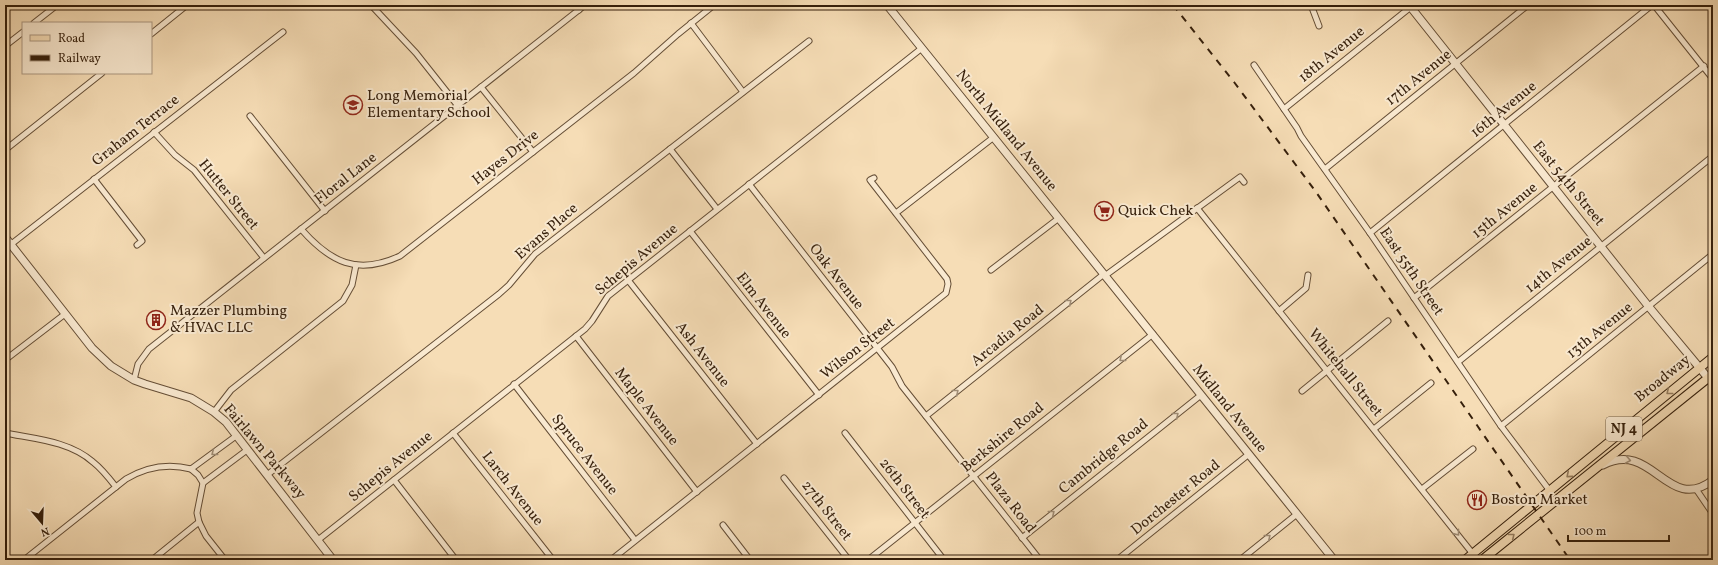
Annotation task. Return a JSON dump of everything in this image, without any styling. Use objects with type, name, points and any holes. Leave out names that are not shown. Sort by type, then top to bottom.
[{"type":"main road","name":"Broadway","points":[[1464,560],[1713,357]]},
{"type":"main road","name":"Broadway","points":[[1482,560],[1592,471],[1711,379]]},
{"type":"street","points":[[35,22],[57,5]]},
{"type":"street","points":[[152,33],[187,5]]},
{"type":"street","points":[[371,5],[416,53],[458,106]]},
{"type":"street","points":[[575,5],[579,10]]},
{"type":"street","name":"Floral Lane","points":[[134,380],[138,364],[149,350],[585,5]]},
{"type":"street","name":"Hayes Drive","points":[[301,229],[323,252],[341,262],[356,265],[379,264],[400,256],[634,73],[714,5]]},
{"type":"street","name":"North Midland Avenue","points":[[887,5],[1105,275]]},
{"type":"street","points":[[1311,5],[1319,26]]},
{"type":"street","name":"17th Avenue","points":[[1325,169],[1528,5]]},
{"type":"street","points":[[1653,5],[1713,79]]},
{"type":"street","name":"16th Avenue","points":[[1370,233],[1653,5]]},
{"type":"street","name":"East 54th Street","points":[[1411,6],[1649,307],[1711,379]]},
{"type":"street","name":"18th Avenue","points":[[1284,109],[1411,6]]},
{"type":"street","points":[[691,23],[743,92]]},
{"type":"street","name":"Graham Terrace","points":[[8,247],[283,32]]},
{"type":"street","points":[[5,46],[22,33]]},
{"type":"street","name":"Evans Place","points":[[267,475],[499,294],[509,285],[535,254],[809,41]]},
{"type":"street","name":"Schepis Avenue","points":[[318,540],[576,336],[592,321],[608,296],[922,48]]},
{"type":"street","name":"East 55th Street","points":[[1254,65],[1301,136],[1370,233],[1501,426],[1550,491]]},
{"type":"street","name":"15th Avenue","points":[[1414,298],[1704,66]]},
{"type":"street","points":[[5,150],[101,74]]},
{"type":"street","points":[[481,88],[533,152]]},
{"type":"street","points":[[250,116],[325,210]]},
{"type":"street","name":"Hutter Street","points":[[154,132],[174,155],[194,170],[264,258]]},
{"type":"street","points":[[874,178],[870,180],[896,213],[994,137]]},
{"type":"street","points":[[670,149],[717,210]]},
{"type":"street","name":"14th Avenue","points":[[1458,362],[1713,156]]},
{"type":"street","name":"Arcadia Road","points":[[926,416],[1105,275],[1240,177],[1244,182]]},
{"type":"street","points":[[94,179],[142,241],[137,245]]},
{"type":"street","name":"Oak Avenue","points":[[748,184],[892,367],[902,386]]},
{"type":"street","name":"Whitehall Street","points":[[1197,208],[1473,554]]},
{"type":"street","name":"Wilson Street","points":[[611,560],[944,296],[948,289],[947,279],[896,213]]},
{"type":"street","points":[[991,270],[1059,218]]},
{"type":"street","name":"Elm Avenue","points":[[690,231],[819,395]]},
{"type":"street","name":"Fairlawn Parkway","points":[[5,237],[8,247],[102,358],[116,370],[134,380],[191,398],[214,412],[226,422],[333,560]]},
{"type":"street","name":"13th Avenue","points":[[1501,426],[1713,254]]},
{"type":"street","points":[[214,412],[224,397],[232,390],[343,301],[352,285],[356,265]]},
{"type":"street","name":"Midland Avenue","points":[[1105,275],[1334,560]]},
{"type":"street","points":[[1280,311],[1306,288],[1308,275]]},
{"type":"street","name":"Ash Avenue","points":[[628,280],[757,444]]},
{"type":"street","points":[[5,360],[65,314]]},
{"type":"street","points":[[1302,391],[1388,321]]},
{"type":"street","name":"Berkshire Road","points":[[868,560],[1152,334]]},
{"type":"street","name":"Maple Avenue","points":[[576,336],[697,492]]},
{"type":"street","points":[[1374,429],[1431,383]]},
{"type":"street","name":"Spruce Avenue","points":[[514,384],[635,540]]},
{"type":"street","name":"Plaza Road","points":[[902,386],[1040,560]]},
{"type":"street","name":"Cambridge Road","points":[[1022,538],[1201,395]]},
{"type":"street","points":[[5,433],[60,444],[73,449],[93,461],[116,487]]},
{"type":"street","name":"Larch Avenue","points":[[453,433],[553,560]]},
{"type":"street","name":"26th Street","points":[[845,433],[944,560]]},
{"type":"street","points":[[191,469],[236,436]]},
{"type":"street","points":[[1422,489],[1473,449]]},
{"type":"street","points":[[225,560],[206,536],[199,522],[197,513],[203,483],[247,450]]},
{"type":"street","name":"Dorchester Road","points":[[1117,560],[1249,454]]},
{"type":"street","points":[[1592,471],[1614,460],[1629,459],[1642,464],[1680,488],[1686,490],[1696,489],[1713,480]]},
{"type":"street","points":[[24,560],[116,487],[136,473],[163,466],[191,469],[198,475],[203,483]]},
{"type":"street","name":"27th Street","points":[[784,478],[849,560]]},
{"type":"street","points":[[394,480],[456,560]]},
{"type":"street","points":[[1696,489],[1713,514]]},
{"type":"street","points":[[1240,560],[1297,514]]},
{"type":"street","points":[[152,560],[199,522]]},
{"type":"street","points":[[723,525],[750,560]]},
{"type":"railway","points":[[1173,5],[1234,82],[1316,192],[1570,560]]},
{"type":"place","name":"Long Memorial Elementary School","points":[[353,105]]},
{"type":"place","name":"Quick Chek","points":[[1104,211]]},
{"type":"place","name":"Mazzer Plumbing & HVAC LLC","points":[[156,320]]},
{"type":"place","name":"Boston Market","points":[[1477,500]]}]
